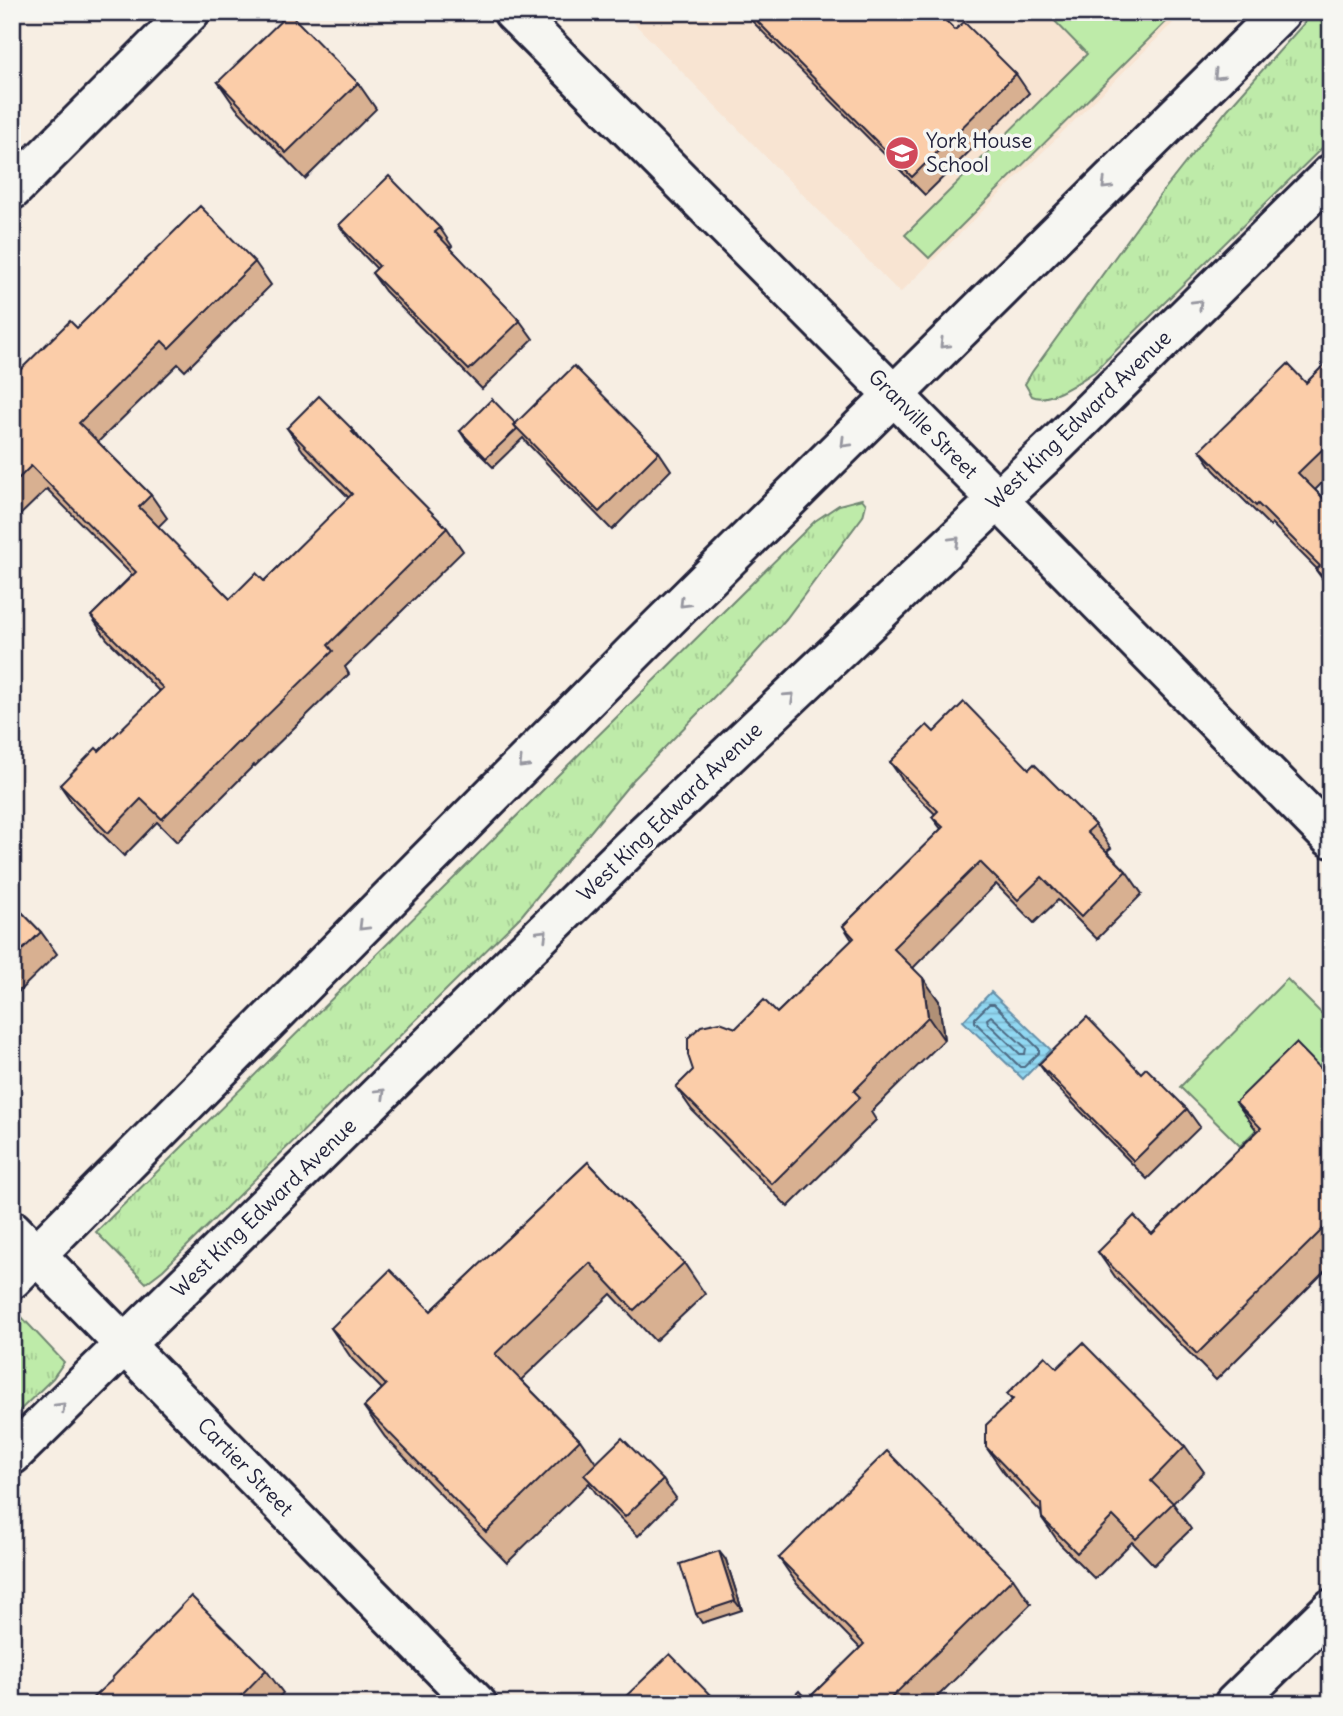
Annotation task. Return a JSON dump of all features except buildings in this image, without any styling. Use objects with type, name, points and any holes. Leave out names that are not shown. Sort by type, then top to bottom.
[{"type":"main road","points":[[12,190],[190,12]]},
{"type":"main road","name":"Granville Street","points":[[513,12],[1331,838]]},
{"type":"main road","points":[[21,1255],[1281,12]]},
{"type":"main road","name":"West King Edward Avenue","points":[[12,1455],[633,845],[998,500],[1331,174]]},
{"type":"main road","name":"Cartier Street","points":[[21,1255],[125,1344],[477,1704]]},
{"type":"main road","points":[[1234,1704],[1331,1609]]},
{"type":"shaded area","name":"York House School","points":[[623,12],[1184,12],[900,293]]},
{"type":"green space","points":[[1046,12],[1176,12],[929,258],[905,235],[1087,54]]},
{"type":"green space","points":[[1314,12],[1331,12],[1331,139],[1094,372],[1055,394],[1039,398],[1032,396],[1025,384],[1032,372],[1160,195],[1227,110]]},
{"type":"green space","points":[[862,499],[866,504],[863,516],[786,619],[633,780],[522,915],[163,1270],[146,1283],[96,1232],[815,521],[839,505]]},
{"type":"green space","points":[[1287,979],[1331,1023],[1331,1053],[1240,1146],[1180,1087]]},
{"type":"green space","points":[[17,1312],[64,1362],[53,1378],[12,1418],[12,1314]]},
{"type":"water","points":[[991,992],[1051,1050],[1023,1079],[963,1021]]},
{"type":"place","name":"York House School","points":[[902,153]]}]
